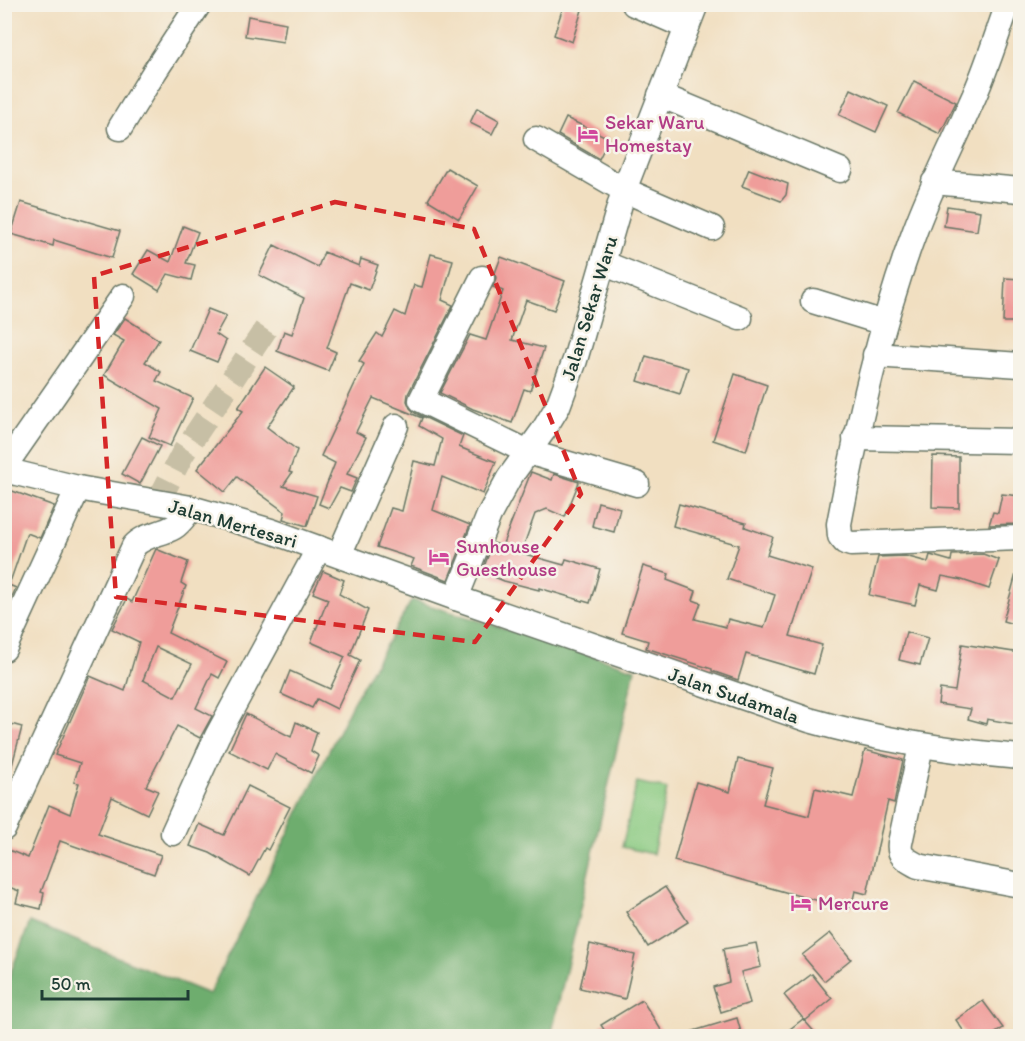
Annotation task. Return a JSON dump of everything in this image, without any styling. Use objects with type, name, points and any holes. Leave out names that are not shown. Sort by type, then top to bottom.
[{"type":"street","points":[[120,128],[199,4]]},
{"type":"street","points":[[634,4],[687,27]]},
{"type":"street","name":"Jalan Sekar Waru","points":[[456,598],[489,515],[509,478],[558,406],[575,360],[624,190],[696,4]]},
{"type":"street","points":[[1008,4],[972,100],[916,227],[884,323],[855,438],[839,524],[840,537],[851,544],[1020,538]]},
{"type":"street","points":[[660,95],[840,170]]},
{"type":"street","points":[[536,139],[624,190],[712,228]]},
{"type":"street","points":[[934,182],[1020,190]]},
{"type":"street","points":[[603,263],[740,318]]},
{"type":"street","points":[[482,278],[421,400],[528,452],[637,484]]},
{"type":"street","points":[[4,469],[123,296]]},
{"type":"street","points":[[813,301],[884,323]]},
{"type":"street","points":[[875,355],[1020,365]]},
{"type":"street","points":[[173,833],[217,736],[329,552],[396,426]]},
{"type":"street","points":[[855,438],[1020,441]]},
{"type":"street","name":"Jalan Mertesari","points":[[4,469],[78,488],[191,508],[271,531],[456,598]]},
{"type":"street","points":[[4,649],[78,488]]},
{"type":"street","points":[[4,828],[134,546],[141,538],[177,525],[191,508]]},
{"type":"street","name":"Jalan Sudamala","points":[[456,598],[809,720],[858,734],[921,746],[1020,757]]},
{"type":"street","points":[[921,746],[900,843],[901,854],[918,866],[1020,885]]},
{"type":"highlighted area","points":[[335,202],[474,229],[581,494],[475,642],[116,597],[94,276]]},
{"type":"green space","points":[[412,600],[635,669],[551,1036],[5,1036],[4,990],[30,922],[209,994],[352,704]]},
{"type":"green space","points":[[637,782],[667,789],[653,854],[622,847]]},
{"type":"building","points":[[564,4],[582,10],[572,42],[554,35]]},
{"type":"building","points":[[248,16],[286,23],[283,42],[245,36]]},
{"type":"building","points":[[914,81],[956,102],[940,134],[898,113]]},
{"type":"building","points":[[851,89],[888,106],[876,132],[839,115]]},
{"type":"building","points":[[477,108],[499,120],[492,134],[470,123]]},
{"type":"building","points":[[566,118],[609,138],[599,159],[558,135]]},
{"type":"building","points":[[447,168],[478,186],[459,219],[428,200]]},
{"type":"building","points":[[749,169],[788,184],[786,195],[781,201],[742,186]]},
{"type":"building","points":[[21,202],[120,231],[112,258],[54,240],[53,246],[11,234]]},
{"type":"building","points":[[947,206],[980,211],[977,231],[944,226]]},
{"type":"building","points":[[183,226],[198,232],[186,263],[195,265],[191,280],[168,274],[159,290],[133,274],[148,250],[170,262]]},
{"type":"building","points":[[274,245],[318,267],[324,252],[359,266],[361,259],[378,265],[369,290],[350,283],[327,348],[336,352],[328,371],[277,351],[284,331],[292,334],[304,298],[259,275]]},
{"type":"building","points":[[431,254],[453,260],[442,300],[453,305],[408,394],[407,401],[415,413],[463,436],[459,447],[496,462],[483,494],[442,477],[433,510],[470,525],[448,580],[411,566],[414,559],[377,547],[391,508],[402,511],[414,461],[435,466],[442,439],[419,426],[422,418],[373,398],[356,432],[366,437],[347,474],[357,478],[351,492],[340,488],[329,508],[319,504],[335,463],[321,456],[364,364],[359,361],[377,333],[382,337],[395,311],[405,316],[414,285],[422,287]]},
{"type":"building","points":[[501,257],[565,281],[554,310],[526,300],[512,340],[544,348],[530,391],[524,389],[512,423],[473,409],[440,393],[470,335],[486,340],[503,291],[493,287]]},
{"type":"building","points":[[1005,278],[1020,279],[1020,322],[1003,322]]},
{"type":"building","points":[[208,309],[226,316],[216,334],[226,341],[217,362],[190,351]]},
{"type":"building","points":[[125,318],[159,340],[145,362],[161,372],[156,381],[193,398],[170,446],[149,437],[162,409],[104,375],[124,341],[113,335]]},
{"type":"building","points":[[646,356],[688,368],[680,394],[638,381]]},
{"type":"building","points":[[265,367],[294,387],[267,427],[297,450],[289,472],[292,473],[283,486],[317,496],[307,526],[283,519],[285,512],[237,477],[225,492],[197,469],[243,411],[238,408]]},
{"type":"building","points":[[735,374],[767,385],[746,451],[713,440]]},
{"type":"building","points":[[142,437],[160,446],[140,484],[122,474]]},
{"type":"building","points":[[933,456],[959,457],[959,508],[932,507]]},
{"type":"building","points":[[531,472],[552,480],[554,474],[579,482],[565,517],[547,509],[535,514],[521,553],[564,565],[566,559],[600,569],[590,603],[539,588],[539,590],[504,581],[482,572],[493,543],[502,546]]},
{"type":"building","points":[[4,488],[54,506],[40,538],[27,533],[9,585],[16,588],[4,614]]},
{"type":"building","points":[[1002,494],[1020,496],[1015,524],[989,525],[993,512],[998,513]]},
{"type":"building","points":[[598,502],[620,508],[614,532],[592,526]]},
{"type":"building","points":[[679,504],[746,523],[745,527],[773,537],[767,555],[812,569],[790,636],[822,645],[814,674],[746,654],[738,680],[712,671],[712,669],[646,648],[648,641],[622,633],[643,566],[669,574],[667,580],[696,591],[693,600],[701,603],[695,619],[726,627],[728,619],[764,628],[775,595],[727,579],[739,545],[673,526]]},
{"type":"building","points":[[156,549],[188,562],[181,583],[186,586],[168,633],[227,662],[219,678],[212,674],[196,708],[212,716],[200,738],[177,726],[146,786],[158,791],[147,814],[112,797],[98,834],[161,855],[154,874],[60,841],[41,892],[44,893],[41,909],[16,903],[19,891],[4,885],[4,848],[28,858],[49,805],[70,814],[79,783],[74,782],[80,763],[55,755],[90,676],[125,691],[139,642],[112,629],[127,599],[132,602]],"holes":[[[156,647],[192,664],[175,697],[143,680]]]},
{"type":"building","points":[[983,554],[999,560],[989,589],[942,576],[938,590],[920,585],[915,605],[869,595],[878,557],[905,556],[928,562],[930,555],[951,561],[952,555]]},
{"type":"building","points":[[323,571],[344,580],[339,594],[368,610],[350,655],[360,660],[337,709],[317,699],[312,708],[281,694],[290,671],[330,689],[345,657],[311,642],[328,599],[313,593]]},
{"type":"building","points":[[1016,574],[1020,575],[1020,626],[1003,621]]},
{"type":"building","points":[[906,632],[928,638],[920,665],[899,660]]},
{"type":"building","points":[[962,644],[1020,653],[1020,725],[987,719],[986,724],[968,719],[971,709],[938,704],[940,689],[955,691]]},
{"type":"building","points":[[246,714],[291,737],[296,722],[317,732],[311,751],[319,756],[311,773],[275,754],[267,770],[229,751]]},
{"type":"building","points":[[4,722],[22,727],[10,773],[4,773]]},
{"type":"building","points":[[865,750],[903,760],[894,803],[888,801],[867,894],[855,891],[851,908],[674,861],[696,782],[730,792],[738,759],[773,768],[763,804],[809,816],[815,788],[853,797]]},
{"type":"building","points":[[248,786],[290,807],[268,850],[265,848],[250,876],[210,853],[190,846],[199,824],[224,835]]},
{"type":"building","points":[[665,887],[688,922],[648,947],[626,912]]},
{"type":"building","points":[[830,933],[851,959],[824,981],[802,955]]},
{"type":"building","points":[[756,943],[761,967],[741,972],[750,1003],[721,1012],[713,987],[729,982],[723,949]]},
{"type":"building","points":[[590,944],[635,955],[625,999],[580,988]]},
{"type":"building","points":[[812,974],[832,999],[805,1021],[784,995]]},
{"type":"building","points":[[642,1000],[665,1036],[608,1036],[601,1025]]},
{"type":"building","points":[[983,1001],[1003,1028],[991,1036],[967,1036],[956,1020]]},
{"type":"building","points":[[737,1018],[742,1036],[690,1036],[690,1032]]},
{"type":"building","points":[[803,1019],[818,1036],[781,1036]]},
{"type":"tunnel","points":[[158,502],[182,455],[271,321]]},
{"type":"place","name":"Sekar Waru Homestay","points":[[588,134]]},
{"type":"place","name":"Sunhouse Guesthouse","points":[[439,557]]},
{"type":"place","name":"Mercure","points":[[801,903]]}]
